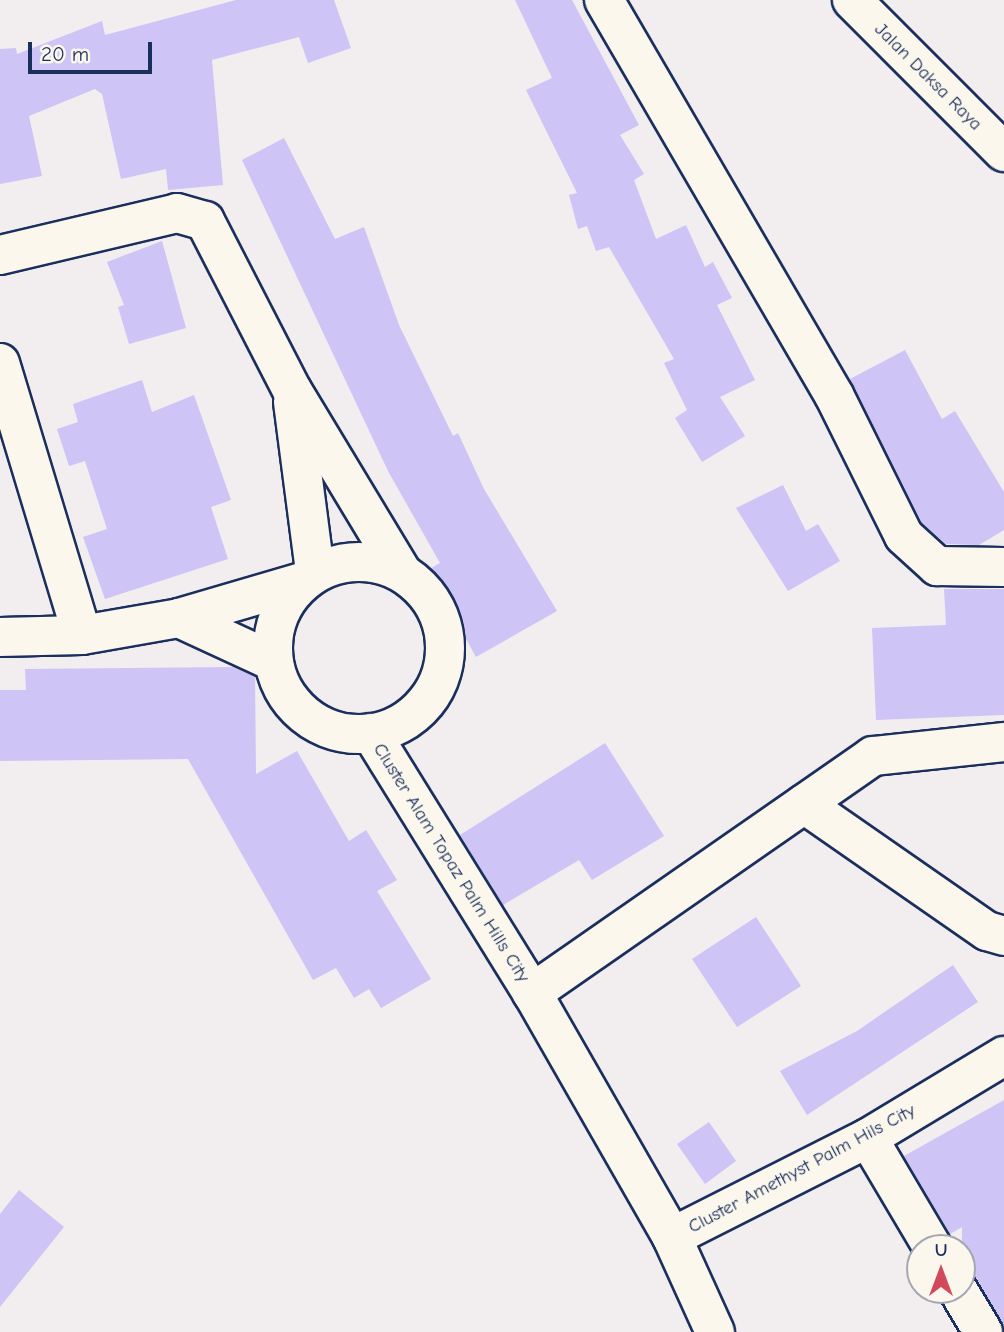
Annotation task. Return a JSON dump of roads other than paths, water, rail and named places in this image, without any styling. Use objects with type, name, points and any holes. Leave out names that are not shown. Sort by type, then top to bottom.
[{"type":"street","points":[[604,0],[834,395],[904,536],[937,566],[1004,567]]},
{"type":"street","name":"Jalan Daksa Raya","points":[[852,0],[1004,152]]},
{"type":"street","name":"Cluster Alam Topaz Palm Hills City","points":[[0,254],[193,214],[205,221],[292,390],[402,572],[438,612],[444,664],[419,710],[371,733],[318,724],[281,687],[272,661]]},
{"type":"street","points":[[0,363],[82,635]]},
{"type":"street","name":"Cluster Alam Topaz Palm Hills City","points":[[292,390],[308,577]]},
{"type":"street","points":[[0,637],[82,635],[179,618],[308,577],[343,563],[374,563],[402,572]]},
{"type":"street","points":[[179,618],[272,661],[283,605],[308,577]]},
{"type":"street","name":"Cluster Alam Topaz Palm Hills City","points":[[371,733],[532,993],[672,1237],[715,1332]]},
{"type":"street","points":[[532,993],[873,756],[1004,742]]},
{"type":"street","points":[[804,804],[987,931],[1004,936]]},
{"type":"street","name":"Cluster Amethyst Palm Hils City","points":[[672,1237],[868,1138],[1004,1056]]},
{"type":"street","points":[[868,1138],[925,1234]]},
{"type":"street","points":[[966,1304],[983,1332]]}]
